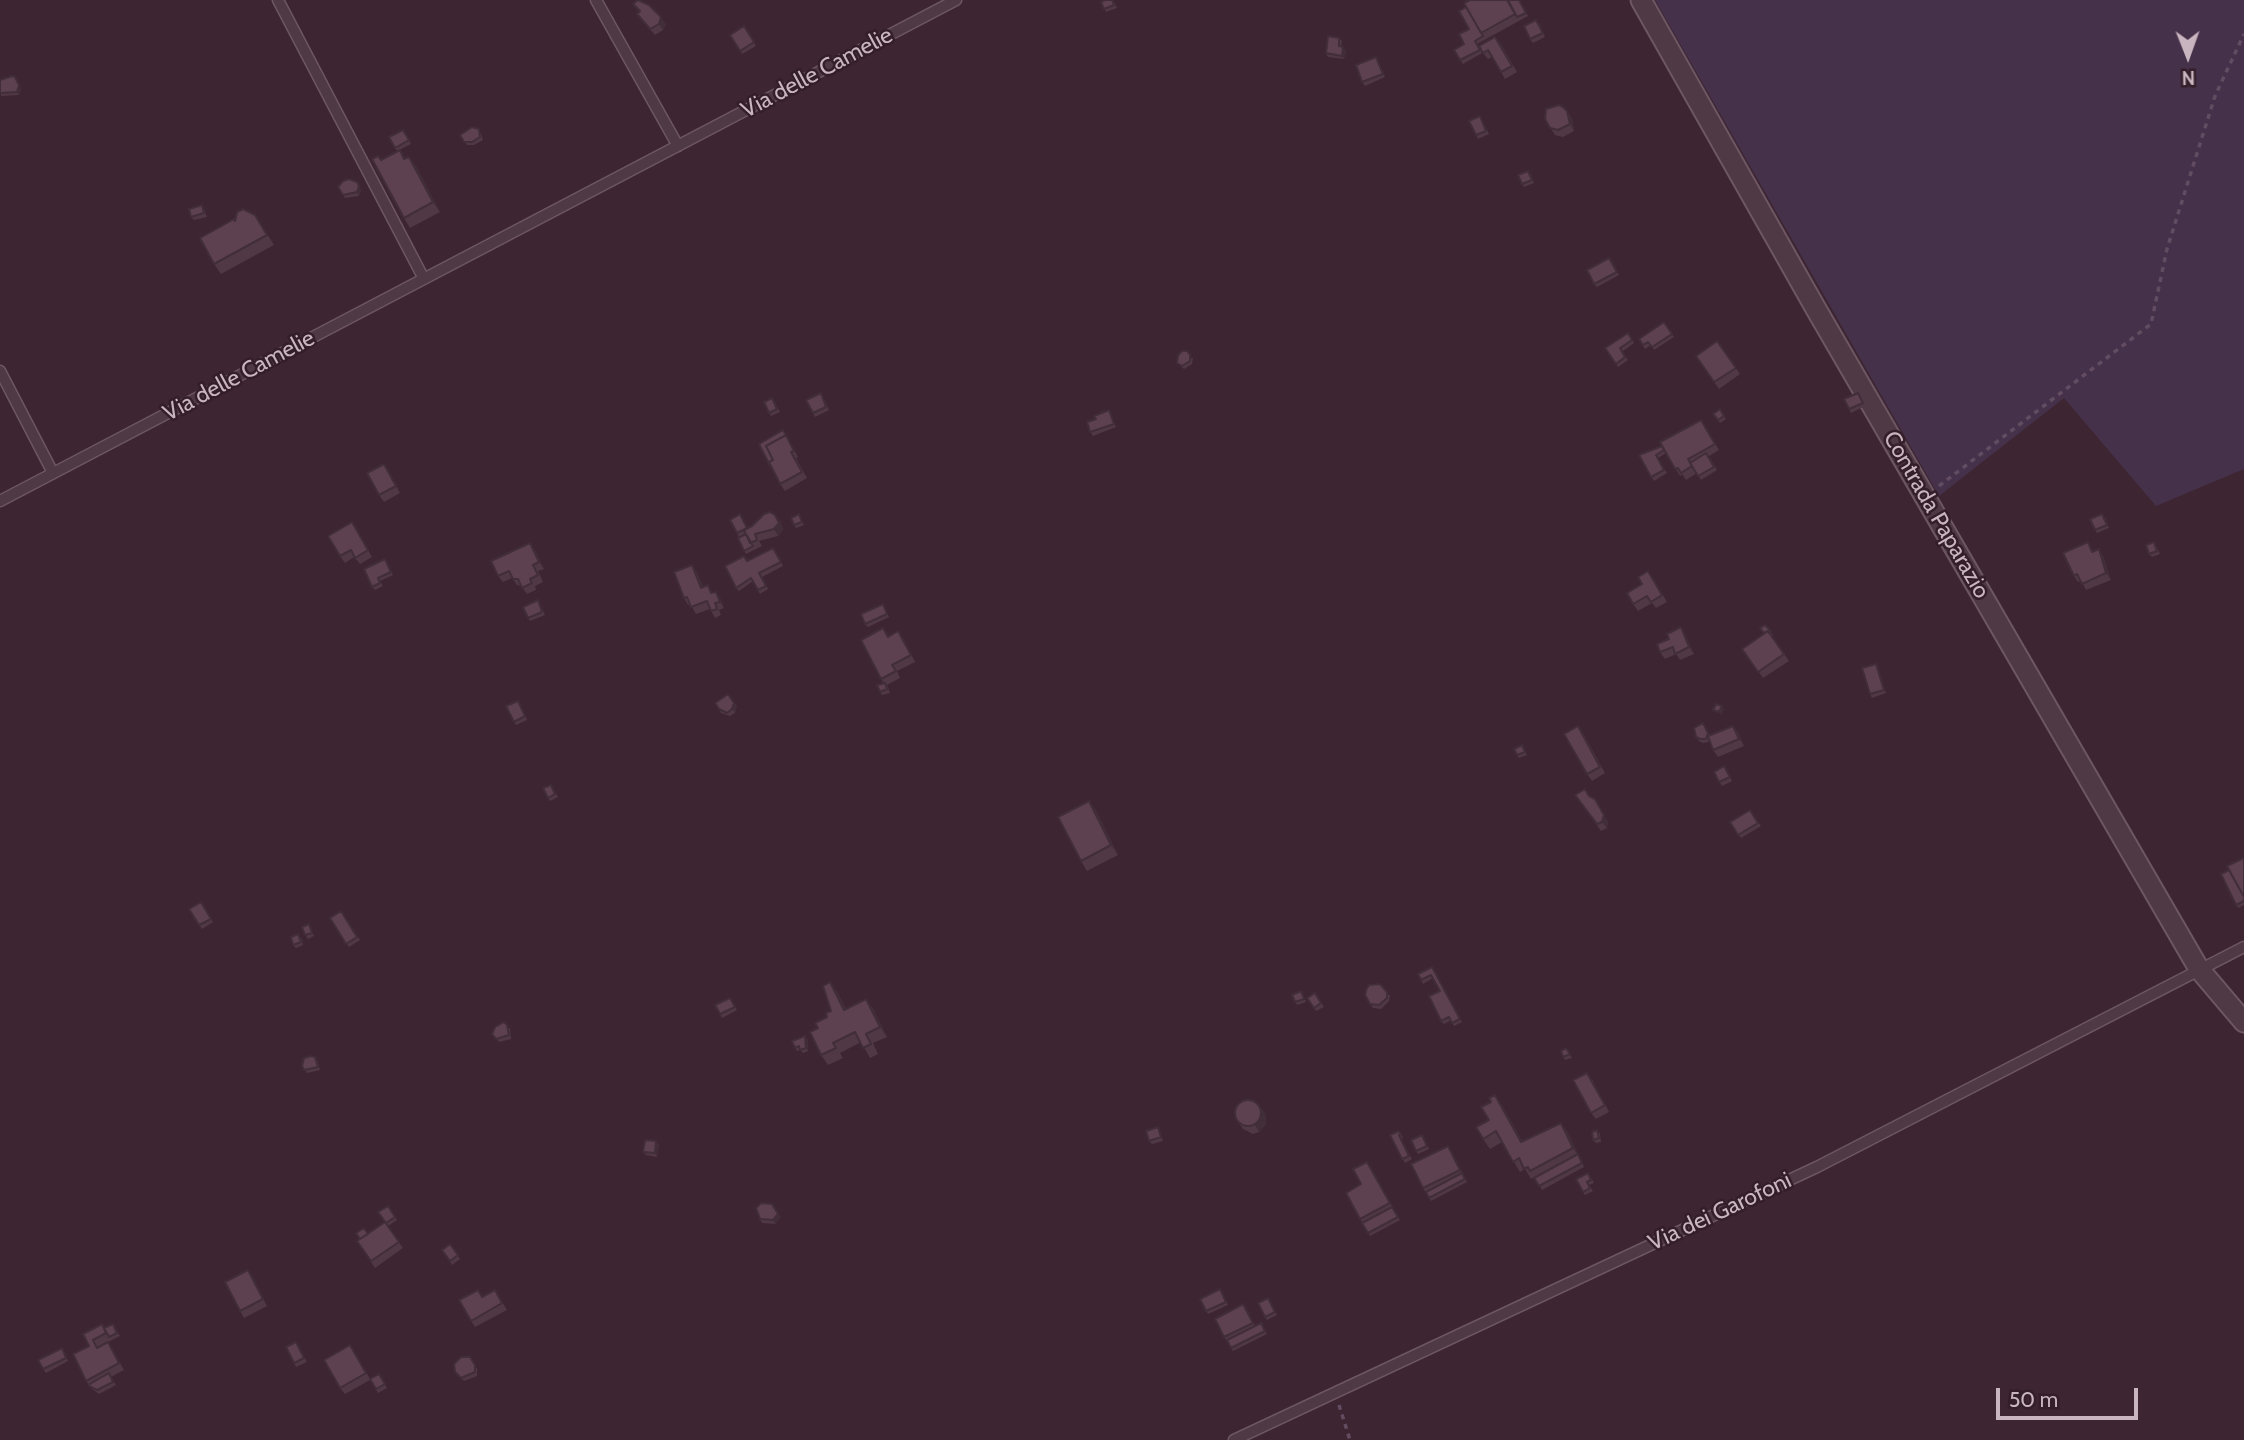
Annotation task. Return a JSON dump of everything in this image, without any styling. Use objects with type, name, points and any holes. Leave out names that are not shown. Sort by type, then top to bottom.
[{"type":"street","name":"Contrada Paparazio","points":[[1641,0],[2199,969],[2244,1022]]},
{"type":"lane","points":[[278,0],[424,279]]},
{"type":"lane","points":[[596,0],[678,146]]},
{"type":"lane","name":"Via delle Camelie","points":[[0,501],[956,0]]},
{"type":"lane","points":[[0,371],[53,473]]},
{"type":"lane","name":"Via dei Garofoni","points":[[1234,1440],[1817,1167],[2244,947]]},
{"type":"path","points":[[1925,497],[2151,324],[2167,249],[2215,96],[2244,34]]},
{"type":"path","points":[[1335,1392],[1350,1440]]},
{"type":"shaded area","points":[[1655,0],[2244,0],[2244,469],[2156,506],[2064,398],[1939,496]]},
{"type":"building","points":[[638,0],[649,5],[661,17],[659,24],[650,29],[637,14],[640,11],[633,4]]},
{"type":"building","points":[[1112,0],[1114,5],[1104,9],[1101,2]]},
{"type":"building","points":[[1470,0],[1507,0],[1515,14],[1481,33],[1464,3]]},
{"type":"building","points":[[1508,0],[1519,0],[1526,13],[1517,17]]},
{"type":"building","points":[[1466,7],[1483,36],[1475,41],[1480,50],[1460,60],[1454,50],[1464,44],[1459,34],[1469,29],[1459,11]]},
{"type":"building","points":[[1536,20],[1543,33],[1530,39],[1524,26]]},
{"type":"building","points":[[744,26],[754,42],[740,51],[730,35]]},
{"type":"building","points":[[1328,36],[1339,38],[1339,46],[1343,47],[1342,56],[1326,53]]},
{"type":"building","points":[[1495,37],[1512,66],[1501,72],[1488,50],[1483,53],[1479,46]]},
{"type":"building","points":[[1376,57],[1383,74],[1362,82],[1356,65]]},
{"type":"building","points":[[12,76],[19,85],[17,92],[0,93],[0,80]]},
{"type":"building","points":[[1559,105],[1567,111],[1570,124],[1558,130],[1550,128],[1545,119],[1546,109]]},
{"type":"building","points":[[1480,116],[1486,131],[1476,135],[1469,121]]},
{"type":"building","points":[[472,127],[479,129],[480,137],[472,142],[464,142],[460,135]]},
{"type":"building","points":[[403,130],[409,140],[395,148],[389,137]]},
{"type":"building","points":[[400,150],[404,159],[409,157],[433,202],[404,218],[372,159],[378,156],[381,160]]},
{"type":"building","points":[[1528,171],[1532,180],[1522,184],[1518,175]]},
{"type":"building","points":[[349,179],[357,182],[357,192],[343,195],[338,187]]},
{"type":"building","points":[[202,205],[204,213],[191,217],[189,209]]},
{"type":"building","points":[[243,209],[255,215],[267,235],[214,264],[200,238],[234,219],[235,221],[237,212]]},
{"type":"building","points":[[1609,258],[1617,272],[1594,284],[1587,270]]},
{"type":"building","points":[[1664,322],[1672,334],[1652,347],[1648,342],[1643,345],[1639,339]]},
{"type":"building","points":[[1628,333],[1632,340],[1620,348],[1625,357],[1616,364],[1605,348]]},
{"type":"building","points":[[1717,341],[1736,368],[1714,382],[1696,356]]},
{"type":"building","points":[[1187,351],[1190,361],[1182,366],[1177,363],[1178,355]]},
{"type":"building","points":[[821,393],[826,407],[813,413],[806,400]]},
{"type":"building","points":[[1858,393],[1863,403],[1849,409],[1844,399]]},
{"type":"building","points":[[772,398],[777,409],[769,413],[764,402]]},
{"type":"building","points":[[1720,409],[1724,416],[1718,420],[1713,414]]},
{"type":"building","points":[[1109,410],[1114,424],[1090,432],[1087,422]]},
{"type":"building","points":[[1701,420],[1715,444],[1688,459],[1692,466],[1681,473],[1678,468],[1675,469],[1660,442]]},
{"type":"building","points":[[783,430],[786,435],[766,446],[773,460],[769,462],[770,466],[759,444]]},
{"type":"building","points":[[786,435],[794,451],[791,452],[802,472],[780,484],[769,462],[773,460],[766,446]]},
{"type":"building","points":[[1662,446],[1664,450],[1656,455],[1664,470],[1651,477],[1639,455]]},
{"type":"building","points":[[1706,453],[1714,467],[1698,476],[1690,463]]},
{"type":"building","points":[[384,464],[396,486],[379,495],[367,473]]},
{"type":"building","points":[[770,512],[779,523],[774,529],[755,534],[757,540],[750,543],[744,530]]},
{"type":"building","points":[[740,514],[747,528],[737,533],[730,520]]},
{"type":"building","points":[[799,514],[802,522],[794,525],[791,518]]},
{"type":"building","points":[[2102,514],[2107,525],[2095,530],[2090,519]]},
{"type":"building","points":[[352,522],[368,550],[355,558],[351,550],[340,556],[328,536]]},
{"type":"building","points":[[746,534],[753,546],[744,551],[738,538]]},
{"type":"building","points":[[2088,542],[2092,552],[2099,549],[2106,573],[2082,584],[2077,574],[2074,576],[2063,553]]},
{"type":"building","points":[[2154,542],[2157,551],[2149,554],[2146,545]]},
{"type":"building","points":[[530,543],[539,562],[533,565],[538,575],[530,579],[532,583],[522,588],[518,579],[513,579],[509,571],[498,576],[491,561]]},
{"type":"building","points":[[773,548],[781,562],[759,573],[766,586],[758,590],[751,578],[736,588],[725,566],[744,556],[747,561]]},
{"type":"building","points":[[385,559],[391,572],[378,578],[380,583],[372,587],[364,569]]},
{"type":"building","points":[[692,565],[701,588],[708,585],[711,593],[716,592],[720,602],[715,603],[717,609],[711,611],[707,601],[691,607],[687,597],[684,598],[674,572]]},
{"type":"building","points":[[1648,571],[1662,595],[1651,602],[1647,596],[1633,604],[1627,593],[1642,584],[1638,577]]},
{"type":"building","points":[[538,600],[542,612],[528,618],[523,607]]},
{"type":"building","points":[[883,604],[887,614],[865,624],[861,614]]},
{"type":"building","points":[[1765,625],[1771,631],[1769,633],[1764,633],[1760,628]]},
{"type":"building","points":[[1681,627],[1689,647],[1675,654],[1673,647],[1660,652],[1657,644],[1669,639],[1667,634]]},
{"type":"building","points":[[883,628],[888,637],[898,631],[911,655],[892,665],[896,671],[881,679],[861,640]]},
{"type":"building","points":[[1768,631],[1784,654],[1758,672],[1742,649]]},
{"type":"building","points":[[1876,664],[1884,690],[1870,694],[1862,668]]},
{"type":"building","points":[[885,683],[887,689],[880,692],[877,685]]},
{"type":"building","points":[[728,694],[734,703],[727,713],[715,703]]},
{"type":"building","points":[[518,701],[525,716],[514,722],[506,706]]},
{"type":"building","points":[[1716,704],[1722,706],[1719,712],[1713,710]]},
{"type":"building","points":[[1703,723],[1708,733],[1706,739],[1700,739],[1696,737],[1694,728]]},
{"type":"building","points":[[1578,726],[1600,767],[1587,774],[1564,734]]},
{"type":"building","points":[[1733,726],[1739,739],[1713,750],[1708,736]]},
{"type":"building","points":[[1522,745],[1525,752],[1517,755],[1514,749]]},
{"type":"building","points":[[1724,766],[1730,777],[1719,782],[1714,772]]},
{"type":"building","points":[[551,785],[555,794],[548,798],[543,788]]},
{"type":"building","points":[[1585,789],[1589,796],[1595,799],[1604,815],[1602,822],[1597,824],[1575,795]]},
{"type":"building","points":[[1089,801],[1111,845],[1081,861],[1058,817]]},
{"type":"building","points":[[1750,810],[1758,823],[1738,835],[1730,822]]},
{"type":"building","points":[[2244,858],[2244,897],[2227,866]]},
{"type":"building","points":[[2229,870],[2244,897],[2244,901],[2236,905],[2221,874]]},
{"type":"building","points":[[201,902],[211,919],[199,925],[189,909]]},
{"type":"building","points":[[341,911],[357,937],[346,944],[330,918]]},
{"type":"building","points":[[309,924],[312,933],[305,935],[302,927]]},
{"type":"building","points":[[298,934],[301,942],[293,945],[291,937]]},
{"type":"building","points":[[1432,967],[1460,1019],[1452,1023],[1449,1017],[1441,1021],[1429,996],[1440,991],[1431,975],[1421,980],[1418,974]]},
{"type":"building","points":[[830,982],[844,1010],[866,999],[880,1027],[866,1034],[871,1044],[863,1048],[855,1032],[833,1043],[836,1048],[821,1055],[810,1032],[818,1028],[815,1023],[827,1017],[826,1013],[831,1011],[823,986]]},
{"type":"building","points":[[1380,984],[1387,992],[1387,998],[1379,1005],[1370,1004],[1365,995],[1366,990],[1369,985]]},
{"type":"building","points":[[1301,991],[1304,999],[1295,1002],[1292,995]]},
{"type":"building","points":[[1315,993],[1321,1003],[1314,1008],[1307,998]]},
{"type":"building","points":[[730,998],[735,1007],[720,1014],[715,1005]]},
{"type":"building","points":[[504,1022],[509,1035],[496,1039],[492,1034],[495,1027]]},
{"type":"building","points":[[805,1036],[806,1048],[795,1048],[792,1041]]},
{"type":"building","points":[[1566,1048],[1570,1054],[1563,1057],[1561,1051]]},
{"type":"building","points":[[315,1057],[318,1067],[304,1070],[304,1058]]},
{"type":"building","points":[[1587,1073],[1605,1105],[1591,1113],[1573,1080]]},
{"type":"building","points":[[1495,1095],[1521,1142],[1561,1123],[1573,1148],[1530,1171],[1528,1167],[1524,1169],[1519,1158],[1513,1162],[1496,1131],[1483,1139],[1476,1127],[1489,1120],[1481,1107],[1491,1102],[1489,1098]]},
{"type":"building","points":[[1248,1100],[1257,1104],[1261,1113],[1257,1122],[1248,1126],[1239,1122],[1235,1113],[1239,1104]]},
{"type":"building","points":[[1158,1127],[1161,1137],[1149,1141],[1146,1131]]},
{"type":"building","points":[[1597,1130],[1599,1138],[1593,1140],[1592,1132]]},
{"type":"building","points":[[1399,1131],[1409,1156],[1402,1159],[1390,1135]]},
{"type":"building","points":[[1422,1135],[1427,1146],[1416,1151],[1411,1140]]},
{"type":"building","points":[[645,1140],[656,1141],[655,1153],[643,1152]]},
{"type":"building","points":[[1448,1146],[1460,1170],[1423,1188],[1411,1164]]},
{"type":"building","points":[[1578,1154],[1582,1163],[1539,1186],[1534,1178]]},
{"type":"building","points":[[1367,1162],[1390,1203],[1360,1219],[1346,1193],[1361,1184],[1353,1169]]},
{"type":"building","points":[[1462,1173],[1465,1179],[1429,1198],[1426,1192]]},
{"type":"building","points":[[1588,1173],[1591,1180],[1587,1182],[1590,1188],[1583,1192],[1576,1179]]},
{"type":"building","points":[[761,1203],[772,1204],[778,1214],[773,1220],[760,1219],[756,1208]]},
{"type":"building","points":[[388,1206],[395,1217],[386,1223],[378,1212]]},
{"type":"building","points":[[1392,1207],[1398,1217],[1368,1233],[1362,1223]]},
{"type":"building","points":[[385,1222],[399,1242],[371,1261],[357,1241]]},
{"type":"building","points":[[364,1228],[368,1234],[360,1239],[356,1233]]},
{"type":"building","points":[[450,1244],[458,1255],[450,1261],[442,1250]]},
{"type":"building","points":[[248,1270],[263,1299],[240,1311],[225,1282]]},
{"type":"building","points":[[1220,1289],[1226,1302],[1206,1311],[1200,1299]]},
{"type":"building","points":[[478,1290],[482,1297],[495,1290],[502,1303],[471,1321],[459,1300]]},
{"type":"building","points":[[1268,1298],[1275,1312],[1265,1317],[1258,1303]]},
{"type":"building","points":[[1243,1304],[1253,1323],[1224,1337],[1215,1319]]},
{"type":"building","points":[[1261,1323],[1265,1331],[1231,1348],[1227,1340]]},
{"type":"building","points":[[102,1324],[106,1333],[93,1340],[97,1348],[108,1342],[119,1363],[86,1381],[73,1354],[89,1346],[83,1334]]},
{"type":"building","points":[[113,1324],[117,1333],[109,1337],[104,1328]]},
{"type":"building","points":[[296,1342],[304,1358],[294,1363],[286,1347]]},
{"type":"building","points":[[350,1345],[366,1373],[340,1388],[324,1360]]},
{"type":"building","points":[[62,1348],[66,1358],[43,1369],[38,1360]]},
{"type":"building","points":[[461,1357],[470,1357],[475,1365],[475,1372],[461,1378],[455,1372],[454,1364]]},
{"type":"building","points":[[109,1373],[113,1382],[97,1390],[88,1385]]},
{"type":"building","points":[[379,1374],[385,1384],[376,1389],[370,1379]]}]
